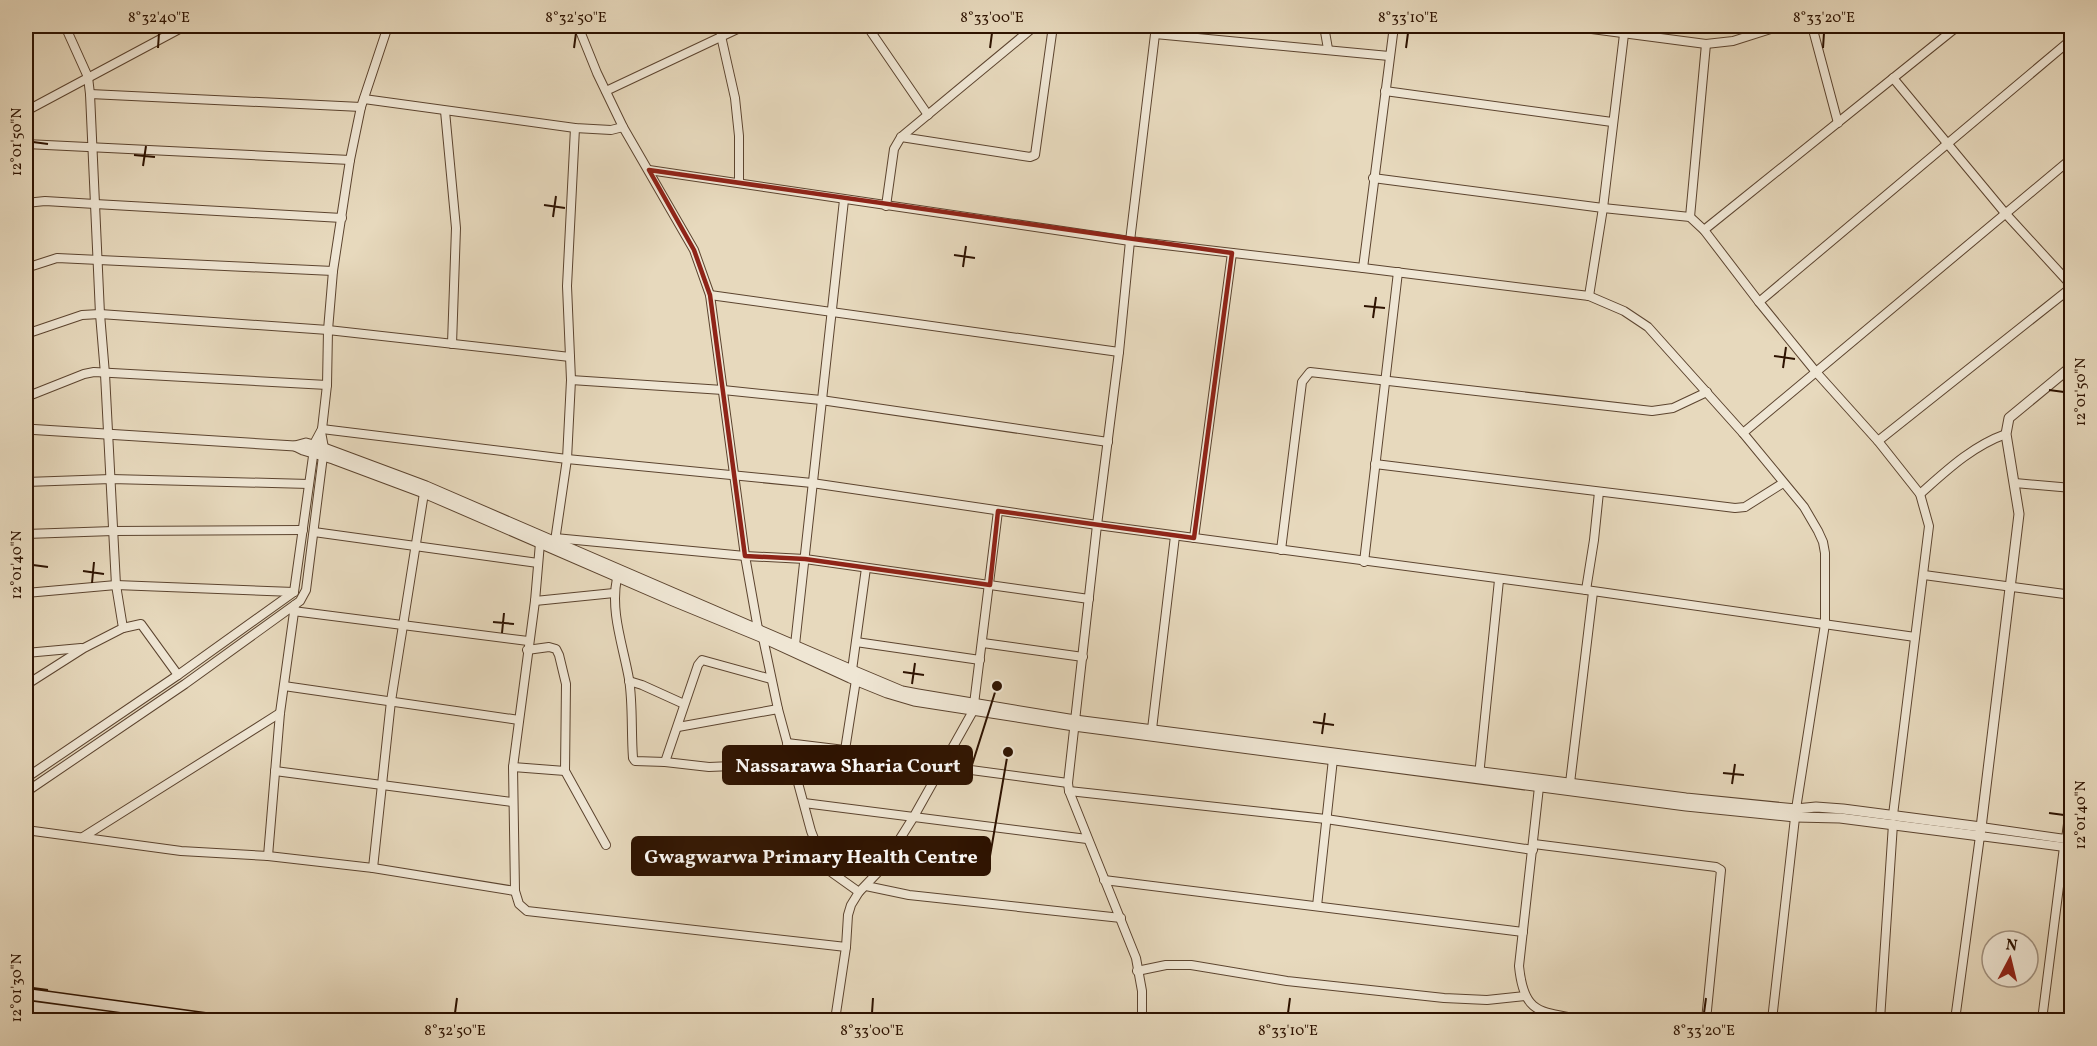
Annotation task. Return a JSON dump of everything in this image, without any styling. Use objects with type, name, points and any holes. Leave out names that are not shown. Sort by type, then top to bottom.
[{"type":"main road","points":[[26,994],[216,1020]]},
{"type":"main road","points":[[26,1006],[132,1020]]},
{"type":"street","points":[[65,26],[88,76],[90,94],[116,585],[123,628]]},
{"type":"street","points":[[26,111],[185,26]]},
{"type":"street","points":[[26,792],[294,608],[306,590],[314,531],[319,450],[327,385],[327,330],[333,272],[351,160],[363,103],[388,26]]},
{"type":"street","points":[[578,26],[623,127],[694,250],[710,295],[745,556],[758,628]]},
{"type":"street","points":[[606,91],[744,26]]},
{"type":"street","points":[[867,26],[928,115]]},
{"type":"street","points":[[886,206],[894,149],[901,137],[1035,26]]},
{"type":"street","points":[[901,137],[1030,157],[1035,155],[1053,26]]},
{"type":"street","points":[[1324,26],[1328,49]]},
{"type":"street","points":[[1363,268],[1394,26]]},
{"type":"street","points":[[1569,26],[1624,29],[1706,44],[1733,41],[1780,26]]},
{"type":"street","points":[[1812,26],[1838,123]]},
{"type":"street","points":[[1704,230],[1958,26]]},
{"type":"street","points":[[1589,296],[1603,208],[1624,29]]},
{"type":"street","points":[[1142,1020],[1143,991],[1136,958],[1087,839],[1069,787],[1074,723],[1155,30],[1389,56]]},
{"type":"street","points":[[721,36],[736,108],[739,136],[739,182]]},
{"type":"street","points":[[1759,302],[2072,39]]},
{"type":"street","points":[[1690,217],[1706,44]]},
{"type":"street","points":[[1878,441],[2072,286],[2005,213],[1893,78]]},
{"type":"street","points":[[1385,91],[1612,122]]},
{"type":"street","points":[[90,94],[363,103],[576,128],[611,130],[623,127]]},
{"type":"street","points":[[445,111],[456,228],[452,344]]},
{"type":"street","points":[[554,542],[567,459],[571,380],[567,286],[576,128]]},
{"type":"street","points":[[26,144],[351,160]]},
{"type":"street","points":[[1743,433],[2072,158]]},
{"type":"street","points":[[649,170],[1130,241],[1589,296],[1615,306],[1648,327],[1743,433],[1803,507],[1818,531],[1825,553],[1825,624],[1796,813],[1773,1020]]},
{"type":"street","points":[[1373,178],[1690,217],[1704,230],[1815,372],[1878,441],[1920,494],[1929,526],[1893,819],[1880,1020]]},
{"type":"street","points":[[795,645],[844,200]]},
{"type":"street","points":[[26,203],[45,201],[342,218]]},
{"type":"street","points":[[1194,538],[1232,253]]},
{"type":"street","points":[[26,268],[57,258],[333,272]]},
{"type":"street","points":[[1364,562],[1398,272]]},
{"type":"street","points":[[710,295],[1119,352]]},
{"type":"street","points":[[26,334],[82,315],[100,314],[327,330],[570,357]]},
{"type":"street","points":[[1955,1020],[2019,514],[2006,434],[2009,418],[2072,366]]},
{"type":"street","points":[[26,397],[94,372],[327,385]]},
{"type":"street","points":[[1281,550],[1304,377],[1310,372],[1652,411],[1673,408],[1707,393]]},
{"type":"street","points":[[571,380],[723,390],[821,400],[1108,442]]},
{"type":"street","points":[[26,429],[295,446],[303,450],[319,450],[426,486],[675,595],[902,690],[973,707]]},
{"type":"street","points":[[322,430],[567,459],[812,483],[1175,536],[1915,637]]},
{"type":"street","points":[[1920,494],[1974,449],[1988,440],[2006,434]]},
{"type":"street","points":[[26,778],[178,675],[294,592],[309,484],[319,450]]},
{"type":"street","points":[[319,450],[540,543],[554,542],[805,559],[1089,599]]},
{"type":"street","points":[[1375,464],[1735,508],[1745,507],[1783,483]]},
{"type":"street","points":[[26,482],[111,479],[309,484]]},
{"type":"street","points":[[2015,483],[2072,488]]},
{"type":"street","points":[[1570,783],[1599,492]]},
{"type":"street","points":[[373,868],[391,700],[424,493]]},
{"type":"street","points":[[835,1020],[851,904],[881,869],[913,818],[973,707],[983,643],[998,511]]},
{"type":"street","points":[[26,534],[113,531],[303,531]]},
{"type":"street","points":[[314,531],[537,563]]},
{"type":"street","points":[[1152,729],[1175,536]]},
{"type":"street","points":[[554,542],[617,578],[900,698],[1334,759],[1570,783],[1828,817],[1893,819],[2068,844]]},
{"type":"street","points":[[540,543],[535,601],[513,767],[515,891],[519,904],[527,911],[846,947]]},
{"type":"street","points":[[852,670],[866,568]]},
{"type":"street","points":[[1924,575],[2072,595]]},
{"type":"street","points":[[617,578],[614,609],[629,681],[633,758],[637,762],[665,762],[698,767],[732,766],[788,747],[845,750],[942,764],[1069,787],[1533,847],[1716,867],[1721,870],[1706,1020]]},
{"type":"street","points":[[1480,775],[1499,580]]},
{"type":"street","points":[[26,592],[116,585],[294,592]]},
{"type":"street","points":[[535,601],[614,593]]},
{"type":"street","points":[[294,608],[528,641]]},
{"type":"street","points":[[268,856],[280,713],[294,608]]},
{"type":"street","points":[[26,685],[84,648],[123,628],[141,624],[178,675]]},
{"type":"street","points":[[763,638],[778,709],[811,831],[824,864],[831,872],[859,892]]},
{"type":"street","points":[[856,642],[980,660]]},
{"type":"street","points":[[983,643],[1083,657]]},
{"type":"street","points":[[527,650],[549,647],[556,649],[559,655],[566,684],[565,771],[606,845]]},
{"type":"street","points":[[26,653],[84,648]]},
{"type":"street","points":[[665,762],[698,665],[702,660],[771,679]]},
{"type":"street","points":[[845,750],[856,680]]},
{"type":"street","points":[[629,681],[684,704]]},
{"type":"street","points":[[284,686],[519,720]]},
{"type":"street","points":[[678,727],[778,709]]},
{"type":"street","points":[[83,837],[280,713]]},
{"type":"street","points":[[1074,723],[1152,729],[1480,775],[1539,787],[1686,806],[1796,813]]},
{"type":"street","points":[[1317,906],[1334,759]]},
{"type":"street","points":[[513,767],[565,771]]},
{"type":"street","points":[[275,771],[382,783],[512,802]]},
{"type":"street","points":[[1539,787],[1519,966],[1521,986],[1527,1001],[1538,1010],[1584,1020]]},
{"type":"street","points":[[2042,1020],[2068,844],[2072,794]]},
{"type":"street","points":[[804,803],[1087,839]]},
{"type":"street","points":[[26,830],[181,851],[268,856],[373,868],[515,891]]},
{"type":"street","points":[[1104,880],[1523,932]]},
{"type":"street","points":[[866,886],[909,895],[1121,918]]},
{"type":"street","points":[[1137,971],[1166,965],[1191,965],[1287,981],[1444,998],[1486,1000],[1525,996]]},
{"type":"highlighted area","points":[[649,170],[1232,253],[1194,538],[998,511],[990,585],[805,559],[745,556],[710,295],[694,250]]},
{"type":"place","name":"Nassarawa Sharia Court","points":[[997,686]]},
{"type":"place","name":"Gwagwarwa Primary Health Centre","points":[[1008,752]]}]
